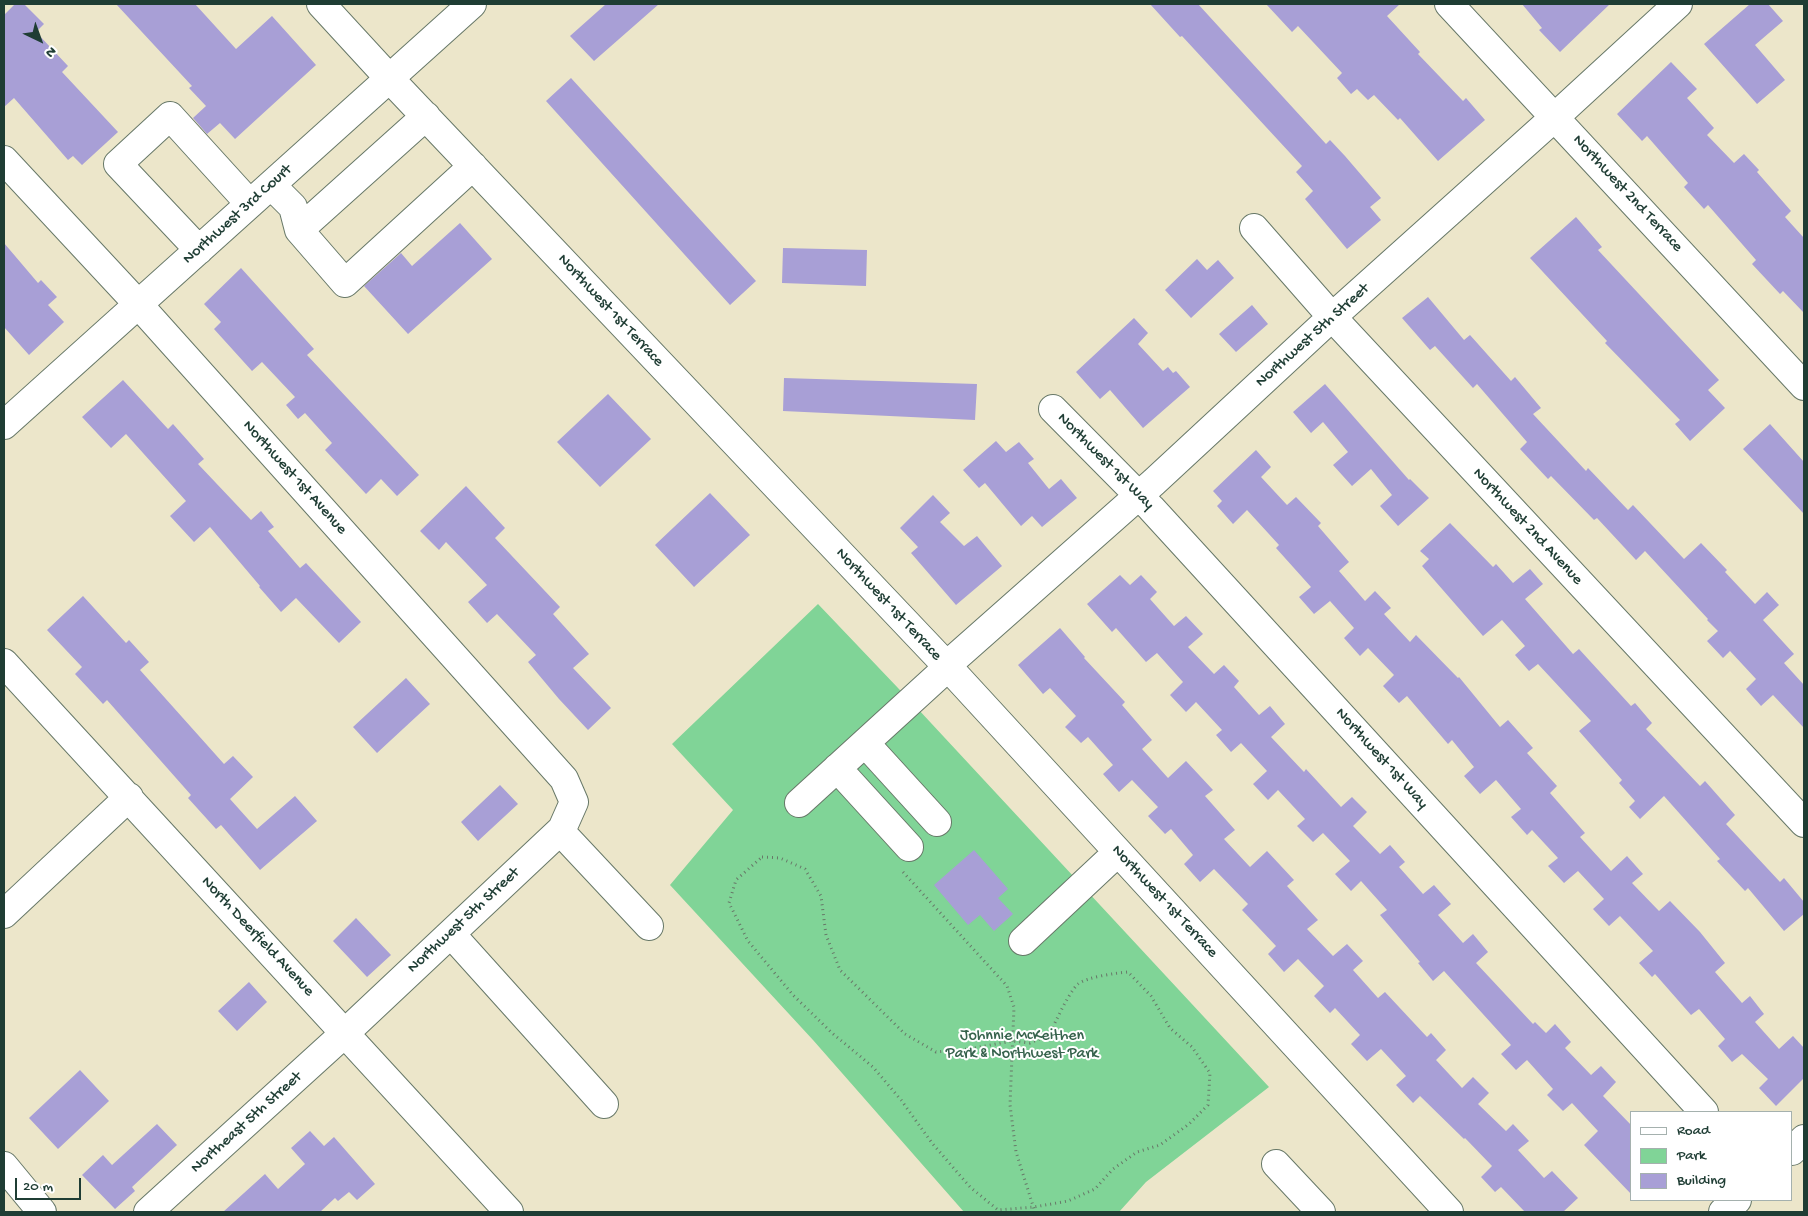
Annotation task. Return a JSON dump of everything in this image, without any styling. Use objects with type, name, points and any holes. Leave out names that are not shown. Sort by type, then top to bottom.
[{"type":"street","name":"Northwest 1st Terrace","points":[[321,4],[947,667],[1450,1212]]},
{"type":"street","name":"Northwest 3rd Court","points":[[4,425],[472,4]]},
{"type":"street","name":"Northwest 2nd Terrace","points":[[1449,4],[1804,386]]},
{"type":"street","name":"Northwest 5th Street","points":[[799,803],[1678,4]]},
{"type":"street","points":[[199,250],[118,164],[170,116],[250,204]]},
{"type":"street","points":[[299,230],[426,116]]},
{"type":"street","name":"Northwest 1st Avenue","points":[[4,160],[138,304],[564,779],[574,802]]},
{"type":"street","points":[[271,185],[293,207],[299,230],[345,283],[473,166]]},
{"type":"street","name":"Northwest 2nd Avenue","points":[[1254,228],[1332,317],[1804,823]]},
{"type":"street","name":"Northwest 1st Way","points":[[1053,409],[1139,495],[1703,1111]]},
{"type":"street","name":"North Deerfield Avenue","points":[[4,663],[509,1212]]},
{"type":"street","points":[[865,743],[937,822]]},
{"type":"street","points":[[837,768],[905,858]]},
{"type":"street","points":[[4,914],[129,797]]},
{"type":"street","name":"Northwest 5th Street","points":[[345,1033],[560,831],[574,802]]},
{"type":"street","points":[[560,831],[649,926]]},
{"type":"street","points":[[1023,941],[1118,852]]},
{"type":"street","points":[[451,934],[604,1104]]},
{"type":"street","name":"Northeast 5th Street","points":[[148,1212],[345,1033]]},
{"type":"street","points":[[1793,1149],[1804,1139]]},
{"type":"street","points":[[1276,1164],[1321,1212]]},
{"type":"street","points":[[4,1166],[42,1212]]},
{"type":"street","points":[[1723,1212],[1736,1201]]},
{"type":"path","points":[[762,857],[780,858],[805,869],[821,896],[826,935],[840,970],[905,1034],[936,1052],[969,1049],[1012,1040],[1030,1043],[1049,1035],[1060,1011],[1078,984],[1106,974],[1128,972],[1151,996],[1170,1028],[1192,1047],[1210,1072],[1208,1105],[1189,1124],[1160,1144],[1137,1152],[1113,1169],[1095,1189],[1068,1201],[1034,1207],[998,1210],[970,1187],[932,1143],[901,1100],[873,1067],[832,1033],[794,995],[748,941],[729,903],[736,880],[762,857]]},
{"type":"path","points":[[905,858],[1007,986],[1014,1007],[1010,1105],[1016,1152],[1035,1212]]},
{"type":"green space","name":"Johnnie McKeithen Park & Northwest Park","points":[[818,604],[1269,1087],[1146,1182],[1119,1212],[964,1212],[813,1040],[670,885],[733,810],[672,744]]},
{"type":"building","points":[[15,4],[24,4],[44,24],[36,32],[68,66],[62,72],[118,132],[82,165],[73,156],[68,160],[14,98],[4,107],[4,15]]},
{"type":"building","points":[[116,4],[195,4],[236,49],[272,16],[316,65],[235,139],[220,123],[207,134],[193,118],[206,106],[189,88],[192,86]]},
{"type":"building","points":[[606,4],[659,4],[594,61],[570,36]]},
{"type":"building","points":[[1150,4],[1198,4],[1326,144],[1330,140],[1381,198],[1370,207],[1381,220],[1347,249],[1305,199],[1313,191],[1296,172],[1302,166]]},
{"type":"building","points":[[1266,4],[1400,4],[1387,16],[1420,52],[1418,54],[1463,101],[1466,98],[1485,120],[1438,161],[1400,118],[1398,120],[1374,95],[1368,100],[1357,89],[1351,94],[1337,78],[1342,73],[1298,26],[1292,32]]},
{"type":"building","points":[[1522,4],[1610,4],[1560,52],[1539,30],[1542,28]]},
{"type":"building","points":[[1750,4],[1768,4],[1783,21],[1755,45],[1785,80],[1757,104],[1704,44]]},
{"type":"building","points":[[1671,62],[1697,89],[1687,98],[1714,128],[1707,135],[1734,163],[1744,154],[1791,211],[1785,217],[1804,238],[1804,313],[1783,291],[1780,294],[1752,264],[1756,260],[1708,205],[1704,209],[1684,187],[1688,183],[1647,136],[1642,141],[1617,114]]},
{"type":"building","points":[[571,78],[756,281],[730,305],[546,101]]},
{"type":"building","points":[[1576,217],[1602,247],[1598,250],[1719,380],[1708,390],[1725,408],[1690,441],[1675,424],[1680,420],[1605,343],[1607,341],[1530,258]]},
{"type":"building","points":[[460,223],[492,259],[408,334],[364,286],[401,253],[412,266]]},
{"type":"building","points":[[4,243],[38,283],[41,280],[57,297],[48,305],[64,322],[29,355],[4,327]]},
{"type":"building","points":[[783,248],[867,250],[866,286],[782,283]]},
{"type":"building","points":[[1197,259],[1207,270],[1218,260],[1234,278],[1191,318],[1165,290]]},
{"type":"building","points":[[241,268],[314,349],[307,355],[419,475],[397,496],[381,479],[366,494],[325,450],[332,443],[305,413],[298,419],[286,405],[295,397],[262,362],[252,371],[214,329],[221,322],[204,304]]},
{"type":"building","points":[[1428,297],[1464,340],[1470,335],[1511,381],[1515,377],[1541,408],[1533,414],[1586,471],[1588,468],[1628,510],[1633,505],[1684,559],[1701,543],[1727,570],[1725,572],[1755,604],[1767,592],[1779,605],[1763,620],[1794,654],[1784,663],[1804,685],[1804,728],[1773,695],[1761,706],[1746,689],[1756,679],[1730,651],[1723,658],[1707,641],[1718,631],[1708,619],[1645,551],[1636,560],[1597,518],[1594,520],[1551,476],[1548,479],[1520,449],[1527,442],[1477,384],[1473,388],[1435,346],[1430,350],[1402,318]]},
{"type":"building","points":[[1252,305],[1268,324],[1236,352],[1219,334]]},
{"type":"building","points":[[1134,318],[1148,333],[1138,344],[1163,371],[1168,367],[1173,373],[1176,371],[1190,387],[1143,428],[1110,390],[1100,399],[1076,372]]},
{"type":"building","points":[[784,378],[977,384],[975,420],[783,411]]},
{"type":"building","points":[[123,380],[168,429],[173,424],[204,459],[198,464],[251,520],[261,511],[274,527],[268,531],[300,568],[306,563],[361,622],[339,643],[296,598],[281,612],[210,527],[194,542],[170,516],[186,501],[126,434],[111,448],[82,417]]},
{"type":"building","points":[[1325,384],[1409,480],[1429,498],[1398,526],[1380,506],[1392,495],[1371,469],[1352,486],[1333,465],[1348,452],[1323,422],[1311,433],[1293,412]]},
{"type":"building","points":[[608,394],[651,439],[600,487],[557,442]]},
{"type":"building","points":[[1770,424],[1804,462],[1804,514],[1743,449]]},
{"type":"building","points":[[996,441],[1006,452],[1019,442],[1034,459],[1028,463],[1049,489],[1061,479],[1077,498],[1042,527],[1032,516],[1021,526],[985,483],[979,488],[963,470]]},
{"type":"building","points":[[1256,450],[1271,467],[1261,477],[1287,505],[1296,497],[1321,523],[1318,526],[1349,562],[1339,571],[1365,601],[1375,591],[1391,608],[1384,614],[1410,642],[1416,635],[1459,677],[1500,727],[1508,720],[1533,748],[1527,753],[1557,786],[1550,793],[1585,833],[1580,837],[1611,871],[1627,856],[1643,874],[1632,883],[1659,911],[1670,901],[1700,932],[1725,963],[1715,972],[1742,1003],[1750,996],[1764,1014],[1755,1022],[1779,1049],[1793,1036],[1804,1048],[1804,1078],[1776,1106],[1759,1088],[1768,1079],[1742,1054],[1732,1062],[1718,1046],[1725,1039],[1699,1009],[1691,1015],[1655,974],[1652,977],[1639,963],[1653,951],[1620,916],[1609,926],[1593,909],[1604,899],[1578,871],[1564,883],[1548,866],[1558,858],[1532,830],[1527,835],[1511,817],[1521,809],[1496,780],[1480,794],[1464,776],[1474,767],[1452,740],[1448,744],[1407,696],[1399,703],[1383,686],[1394,675],[1368,648],[1360,656],[1344,638],[1354,628],[1330,601],[1314,614],[1299,597],[1311,587],[1276,548],[1279,545],[1247,510],[1233,524],[1217,506],[1222,501],[1213,491]]},
{"type":"building","points":[[466,486],[505,528],[495,538],[560,607],[553,614],[589,654],[573,668],[611,708],[588,730],[528,662],[536,655],[497,614],[487,623],[468,602],[487,585],[446,542],[439,550],[420,531]]},
{"type":"building","points":[[710,493],[750,535],[694,587],[655,545]]},
{"type":"building","points":[[933,495],[950,513],[940,522],[964,546],[977,536],[1002,566],[956,605],[911,553],[918,547],[900,528]]},
{"type":"building","points":[[1450,523],[1493,567],[1496,564],[1513,583],[1530,569],[1543,584],[1525,599],[1573,654],[1579,649],[1631,706],[1635,703],[1652,723],[1646,729],[1700,786],[1705,781],[1735,815],[1726,824],[1780,882],[1784,878],[1804,902],[1804,914],[1784,931],[1748,888],[1745,891],[1717,861],[1720,859],[1664,796],[1640,819],[1629,807],[1635,801],[1619,783],[1622,780],[1579,731],[1591,721],[1538,664],[1529,671],[1515,655],[1525,646],[1502,620],[1483,636],[1422,566],[1429,559],[1420,551]]},
{"type":"building","points":[[1120,575],[1130,585],[1141,575],[1157,592],[1150,599],[1174,626],[1186,616],[1203,634],[1188,647],[1214,674],[1224,665],[1239,681],[1234,687],[1259,715],[1270,706],[1285,724],[1271,737],[1304,772],[1306,769],[1341,807],[1352,797],[1367,812],[1353,826],[1380,854],[1390,845],[1405,862],[1399,867],[1423,894],[1434,885],[1451,904],[1438,915],[1463,943],[1473,934],[1488,952],[1476,963],[1533,1024],[1535,1022],[1546,1033],[1555,1024],[1571,1042],[1565,1048],[1591,1075],[1601,1066],[1616,1082],[1603,1096],[1630,1124],[1630,1193],[1584,1145],[1598,1131],[1572,1103],[1563,1111],[1547,1095],[1553,1089],[1527,1060],[1516,1070],[1501,1054],[1511,1045],[1444,971],[1433,981],[1418,963],[1420,962],[1380,915],[1387,910],[1361,881],[1351,891],[1335,874],[1350,861],[1323,833],[1313,842],[1297,826],[1305,819],[1278,790],[1268,800],[1253,784],[1267,771],[1241,743],[1231,752],[1216,735],[1222,730],[1196,702],[1186,712],[1170,695],[1183,682],[1157,653],[1146,662],[1116,628],[1112,632],[1087,604]]},
{"type":"building","points":[[83,596],[126,643],[129,640],[149,662],[140,670],[224,764],[233,756],[253,777],[230,799],[257,829],[295,796],[317,821],[260,870],[221,825],[216,829],[188,798],[191,795],[107,700],[103,704],[75,674],[82,667],[47,630]]},
{"type":"building","points":[[1060,628],[1084,658],[1125,702],[1122,705],[1152,740],[1142,749],[1168,778],[1186,761],[1213,790],[1205,796],[1235,830],[1224,839],[1250,867],[1267,851],[1294,880],[1287,886],[1318,920],[1307,929],[1333,956],[1347,944],[1363,961],[1353,970],[1378,998],[1385,992],[1427,1037],[1431,1033],[1446,1050],[1436,1060],[1462,1088],[1473,1077],[1489,1093],[1478,1104],[1506,1131],[1513,1124],[1529,1141],[1518,1150],[1544,1178],[1552,1171],[1578,1198],[1563,1212],[1525,1212],[1501,1187],[1495,1192],[1481,1177],[1492,1166],[1420,1096],[1413,1103],[1396,1085],[1406,1076],[1381,1049],[1367,1061],[1351,1044],[1360,1035],[1335,1008],[1330,1013],[1314,996],[1324,986],[1298,959],[1284,972],[1268,954],[1276,946],[1242,910],[1248,904],[1214,869],[1200,882],[1184,864],[1193,855],[1171,829],[1165,834],[1148,816],[1158,807],[1132,780],[1119,792],[1103,774],[1113,765],[1088,737],[1081,743],[1065,727],[1076,716],[1050,688],[1043,694],[1018,665]]},
{"type":"building","points":[[406,678],[430,704],[377,753],[353,727]]},
{"type":"building","points":[[500,785],[518,804],[478,841],[461,822]]},
{"type":"building","points":[[974,850],[1008,889],[998,898],[1013,914],[994,931],[980,915],[968,925],[934,885]]},
{"type":"building","points":[[356,918],[391,955],[367,977],[333,941]]},
{"type":"building","points":[[249,982],[267,1002],[237,1031],[218,1011]]},
{"type":"building","points":[[80,1070],[109,1101],[58,1149],[29,1118]]},
{"type":"building","points":[[157,1124],[177,1145],[132,1187],[135,1191],[115,1209],[82,1175],[103,1155],[112,1165]]},
{"type":"building","points":[[310,1131],[324,1146],[334,1137],[375,1184],[357,1200],[349,1192],[338,1201],[335,1198],[320,1212],[223,1212],[265,1174],[278,1189],[305,1164],[291,1148]]}]
